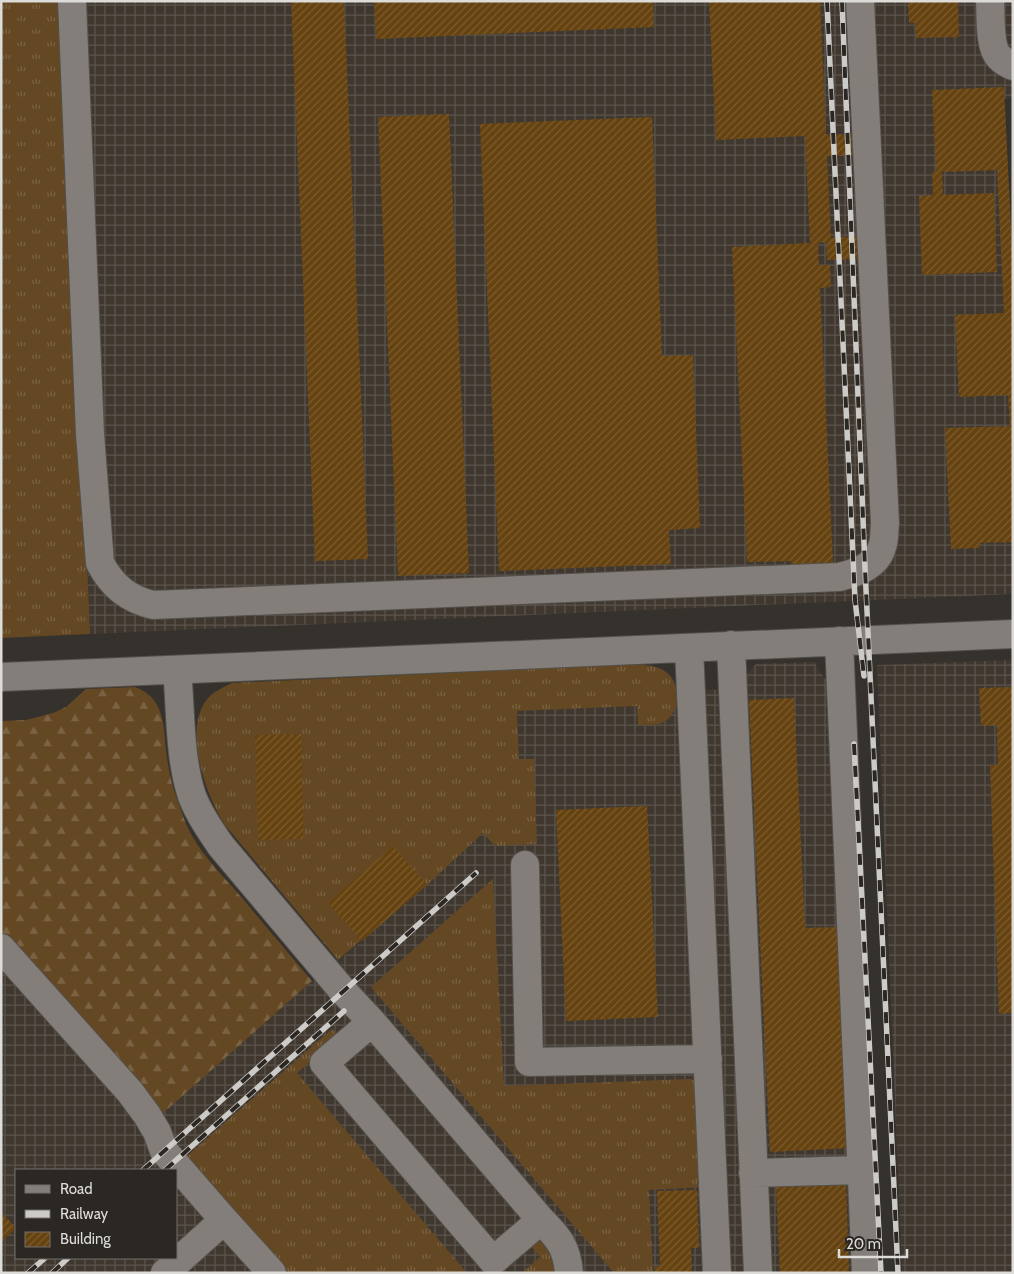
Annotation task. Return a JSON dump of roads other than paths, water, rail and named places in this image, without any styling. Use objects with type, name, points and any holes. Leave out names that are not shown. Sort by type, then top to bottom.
[{"type":"street","points":[[72,1],[90,434],[100,563],[116,587],[128,596],[153,605],[839,577],[854,574],[875,560],[882,548],[885,523],[860,1]]},
{"type":"street","points":[[990,1],[995,51],[998,57],[1013,66]]},
{"type":"street","points":[[1,677],[1013,634]]},
{"type":"street","points":[[839,641],[866,1273]]},
{"type":"street","points":[[731,645],[758,1273]]},
{"type":"street","points":[[690,648],[718,1273]]},
{"type":"street","points":[[178,670],[185,766],[192,796],[204,820],[221,846],[343,991],[372,1022],[540,1220],[555,1234],[564,1248],[569,1273]]},
{"type":"street","points":[[698,848],[740,844]]},
{"type":"street","points":[[525,865],[529,1062],[708,1059]]},
{"type":"street","points":[[1,948],[130,1092],[157,1132],[164,1151],[272,1273]]},
{"type":"street","points":[[372,1022],[324,1064],[493,1261],[540,1220]]},
{"type":"street","points":[[753,1173],[861,1170]]},
{"type":"street","points":[[165,1273],[224,1220]]},
{"type":"railway","points":[[827,1],[855,600],[864,676]]},
{"type":"railway","points":[[842,1],[865,568],[898,1273]]},
{"type":"railway","points":[[854,744],[881,1273]]},
{"type":"railway","points":[[144,1169],[476,873]]},
{"type":"railway","points":[[166,1169],[344,1011]]},
{"type":"railway","points":[[28,1273],[44,1259]]},
{"type":"railway","points":[[52,1273],[67,1259]]}]
